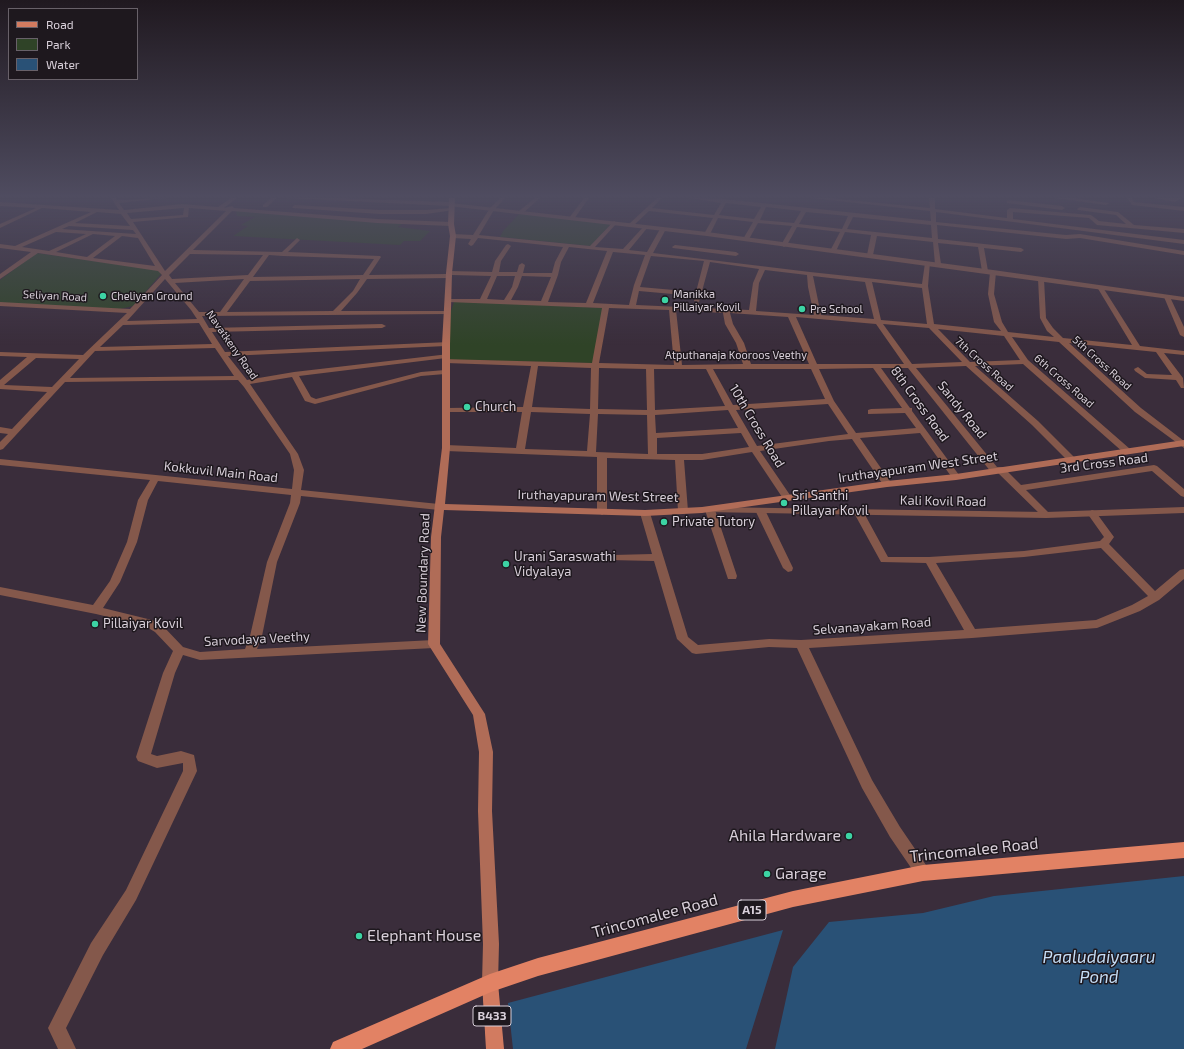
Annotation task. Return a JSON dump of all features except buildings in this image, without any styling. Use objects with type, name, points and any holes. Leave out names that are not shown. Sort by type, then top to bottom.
[{"type":"highway","name":"Trincomalee Road","points":[[340,1049],[404,1019],[490,983],[538,967],[793,899],[923,873],[1184,850]]},
{"type":"main road","name":"New Boundary Road","points":[[452,247],[446,344],[446,448],[436,537],[434,644],[479,714],[486,752],[485,810],[491,944],[490,983]]},
{"type":"main road","name":"Iruthayapuram West Street","points":[[439,506],[645,513],[706,510],[887,484],[956,477],[1071,459],[1183,444]]},
{"type":"main road","name":"B433","points":[[490,983],[495,1049]]},
{"type":"street","points":[[4,247],[160,269]]},
{"type":"street","points":[[14,249],[18,247]]},
{"type":"street","points":[[50,253],[62,247]]},
{"type":"street","points":[[89,258],[104,247]]},
{"type":"street","name":"Navatkeny Road","points":[[147,247],[160,269],[199,318],[217,346],[294,454],[299,470],[295,493],[295,503],[272,562],[256,636],[249,653]]},
{"type":"street","points":[[0,447],[85,357],[168,278],[195,247]]},
{"type":"street","points":[[283,254],[290,247]]},
{"type":"street","points":[[483,300],[495,274],[498,261],[507,247]]},
{"type":"street","points":[[544,303],[555,275],[558,262],[566,247]]},
{"type":"street","points":[[583,247],[925,286]]},
{"type":"street","points":[[624,252],[628,247]]},
{"type":"street","points":[[632,307],[636,289],[649,254],[653,247]]},
{"type":"street","points":[[699,260],[705,247]]},
{"type":"street","points":[[721,247],[736,254]]},
{"type":"street","points":[[805,247],[938,264],[1184,299]]},
{"type":"street","points":[[833,251],[835,247]]},
{"type":"street","points":[[870,256],[872,247]]},
{"type":"street","points":[[936,247],[938,264]]},
{"type":"street","points":[[981,247],[985,271]]},
{"type":"street","points":[[991,247],[1022,250]]},
{"type":"street","points":[[1143,247],[1184,254]]},
{"type":"street","points":[[590,305],[611,250]]},
{"type":"street","points":[[0,277],[37,251]]},
{"type":"street","points":[[190,252],[378,257],[366,278],[335,313]]},
{"type":"street","points":[[223,314],[247,278],[267,253]]},
{"type":"street","points":[[696,309],[706,260]]},
{"type":"street","points":[[928,263],[925,286],[931,326]]},
{"type":"street","points":[[507,301],[515,287],[522,265]]},
{"type":"street","points":[[752,312],[756,283],[763,268]]},
{"type":"street","name":"6th Cross Road","points":[[993,272],[991,294],[998,322],[1025,362],[1127,451]]},
{"type":"street","points":[[168,278],[366,278],[495,274],[555,275]]},
{"type":"street","points":[[810,274],[812,292],[818,317]]},
{"type":"street","name":"5th Cross Road","points":[[1041,279],[1043,318],[1050,329],[1138,410],[1183,444]]},
{"type":"street","points":[[868,280],[878,322]]},
{"type":"street","points":[[1100,287],[1137,347]]},
{"type":"street","points":[[636,289],[699,294]]},
{"type":"street","points":[[1168,296],[1184,335]]},
{"type":"street","points":[[448,300],[483,300],[752,312],[931,326],[1184,353]]},
{"type":"street","name":"Seliyan Road","points":[[0,304],[132,311]]},
{"type":"street","points":[[591,454],[595,365],[606,306]]},
{"type":"street","points":[[672,309],[678,366]]},
{"type":"street","points":[[726,311],[729,324],[740,343],[748,367]]},
{"type":"street","points":[[121,323],[199,318],[223,314],[447,312]]},
{"type":"street","points":[[791,315],[830,401],[887,484]]},
{"type":"street","name":"Sandy Road","points":[[878,322],[910,366],[997,470],[1019,488],[1046,515]]},
{"type":"street","points":[[207,330],[382,326]]},
{"type":"street","name":"7th Cross Road","points":[[931,326],[968,364],[1035,424],[1071,459]]},
{"type":"street","points":[[223,354],[446,344]]},
{"type":"street","points":[[94,349],[217,346]]},
{"type":"street","points":[[1158,350],[1184,386]]},
{"type":"street","points":[[0,354],[85,357]]},
{"type":"street","points":[[0,384],[33,356]]},
{"type":"street","name":"Atputhanaja Kooroos Veethy","points":[[446,363],[535,363],[650,367],[876,367],[1025,362]]},
{"type":"street","points":[[294,374],[308,399],[315,402],[421,374],[446,363]]},
{"type":"street","points":[[64,380],[242,380],[294,374],[446,363]]},
{"type":"street","points":[[520,450],[535,363]]},
{"type":"street","name":"10th Cross Road","points":[[708,366],[755,450],[787,498]]},
{"type":"street","points":[[650,367],[653,458]]},
{"type":"street","name":"8th Cross Road","points":[[876,367],[909,410],[956,477]]},
{"type":"street","points":[[1138,369],[1145,376],[1178,378]]},
{"type":"street","points":[[0,387],[54,390]]},
{"type":"street","points":[[446,410],[651,413],[830,401]]},
{"type":"street","points":[[871,412],[909,410]]},
{"type":"street","points":[[0,430],[14,432]]},
{"type":"street","points":[[652,436],[744,430]]},
{"type":"street","points":[[446,448],[520,450],[653,458],[702,457],[829,438],[923,430]]},
{"type":"street","points":[[602,455],[602,512]]},
{"type":"street","points":[[679,457],[683,511]]},
{"type":"street","name":"Kokkuvil Main Road","points":[[1,464],[156,477],[295,493],[439,506]]},
{"type":"street","name":"3rd Cross Road","points":[[1019,488],[1154,468],[1184,494]]},
{"type":"street","points":[[96,610],[115,582],[132,542],[143,500],[156,477]]},
{"type":"street","points":[[706,510],[732,576]]},
{"type":"street","name":"Kali Kovil Road","points":[[706,510],[1046,515],[1184,510]]},
{"type":"street","points":[[761,512],[788,568]]},
{"type":"street","name":"Selvanayakam Road","points":[[645,513],[683,639],[696,650],[769,643],[801,644],[972,634],[1097,624],[1136,608],[1155,596],[1184,573]]},
{"type":"street","points":[[859,513],[885,560],[929,560],[1024,554],[1103,544],[1109,537],[1092,513]]},
{"type":"street","points":[[1103,544],[1155,596]]},
{"type":"street","points":[[613,558],[658,556]]},
{"type":"street","points":[[929,560],[972,634]]},
{"type":"street","points":[[0,591],[96,610],[148,623],[159,629],[179,650],[169,674],[143,757],[157,762],[181,758],[189,759],[190,771],[131,894],[97,949],[57,1028],[67,1049]]},
{"type":"street","name":"Sarvodaya Veethy","points":[[179,650],[200,656],[434,644]]},
{"type":"street","points":[[801,644],[867,784],[895,832],[923,873]]},
{"type":"green space","points":[[36,253],[159,270],[161,274],[133,306],[120,309],[0,303],[0,280]]},
{"type":"green space","points":[[462,301],[604,308],[593,363],[450,360],[450,314],[454,302]]},
{"type":"water","name":"Paaludaiyaaru Pond","points":[[1184,876],[1184,1049],[775,1049],[793,967],[829,922],[923,913],[994,896]]},
{"type":"water","points":[[783,930],[746,1049],[513,1049],[508,1003]]},
{"type":"place","name":"Cheliyan Ground","points":[[103,296]]},
{"type":"place","name":"Manikka Pillaiyar Kovil","points":[[665,300]]},
{"type":"place","name":"Pre School","points":[[802,309]]},
{"type":"place","name":"Church","points":[[467,407]]},
{"type":"place","name":"Sri Santhi Pillayar Kovil","points":[[784,503]]},
{"type":"place","name":"Private Tutory","points":[[664,522]]},
{"type":"place","name":"Urani Saraswathi Vidyalaya","points":[[506,564]]},
{"type":"place","name":"Pillaiyar Kovil","points":[[95,624]]},
{"type":"place","name":"Ahila Hardware","points":[[849,836]]},
{"type":"place","name":"Garage","points":[[767,874]]},
{"type":"place","name":"Elephant House","points":[[359,936]]}]
